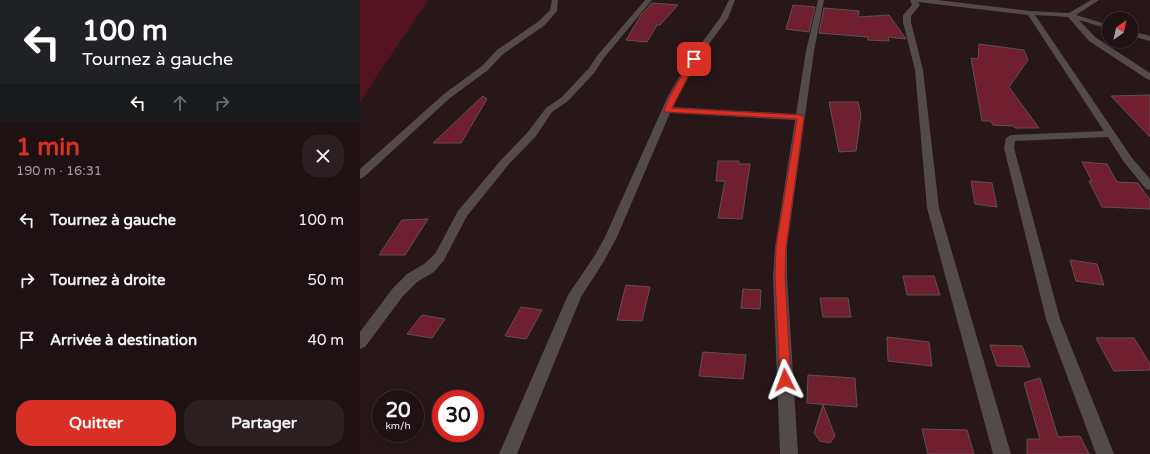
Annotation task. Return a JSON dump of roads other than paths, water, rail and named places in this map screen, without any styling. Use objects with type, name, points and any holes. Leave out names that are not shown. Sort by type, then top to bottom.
[{"type":"street","points":[[360,175],[447,96],[485,68],[500,52],[542,23],[552,11],[555,0]]},
{"type":"street","points":[[360,343],[365,328],[412,278],[429,268],[440,257],[462,214],[505,162],[532,134],[549,110],[565,99],[592,70],[600,58],[649,0]]},
{"type":"street","points":[[508,454],[575,295],[600,258],[611,237],[673,96],[694,59],[724,18],[732,0]]},
{"type":"street","points":[[789,454],[780,277],[781,247],[810,51],[821,0]]},
{"type":"street","points":[[913,0],[916,5],[907,15],[906,26],[916,54],[919,70],[933,208],[1002,454]]},
{"type":"street","points":[[919,0],[980,3],[1030,13],[1070,15],[1102,25]]},
{"type":"street","points":[[1070,15],[1096,0]]},
{"type":"street","points":[[1030,13],[1128,160],[1150,186]]},
{"type":"street","points":[[1070,15],[1092,39],[1150,77]]},
{"type":"street","points":[[1138,35],[1150,39]]},
{"type":"street","points":[[668,110],[800,117]]},
{"type":"street","points":[[1105,454],[1054,319],[1009,148],[1011,138],[1112,134]]}]
